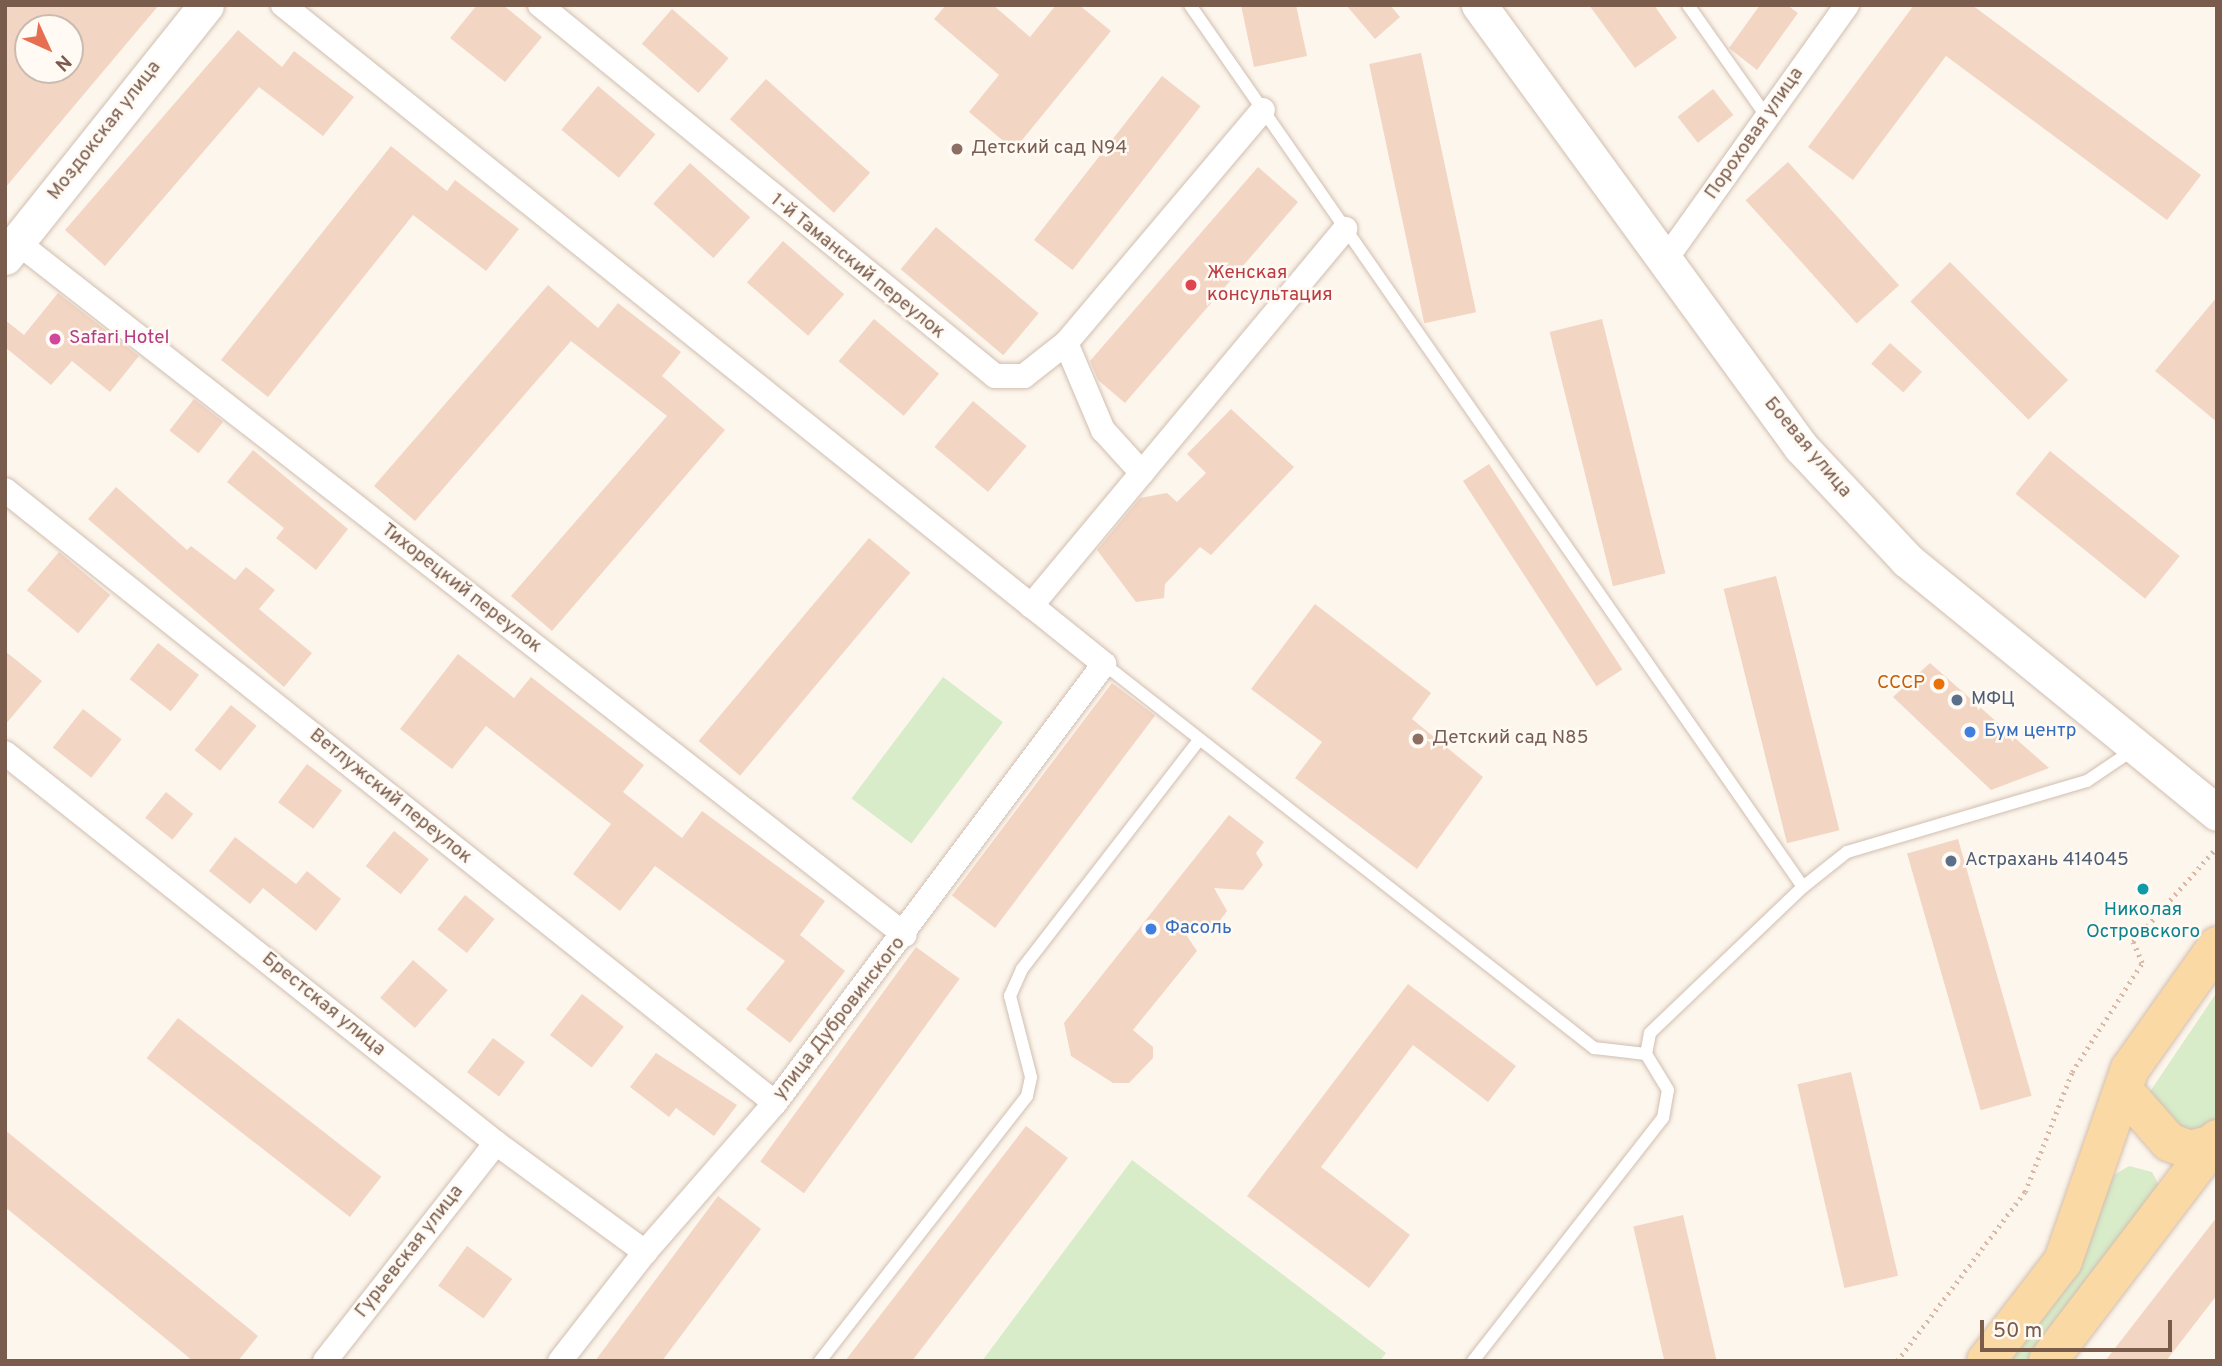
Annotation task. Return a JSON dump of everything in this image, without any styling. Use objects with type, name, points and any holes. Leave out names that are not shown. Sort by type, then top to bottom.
[{"type":"main road","name":"Моздокская улица","points":[[11,250],[206,5]]},
{"type":"main road","name":"Боевая улица","points":[[1479,5],[1663,263],[1801,447],[1906,560],[2217,813]]},
{"type":"main road","points":[[1986,1361],[2063,1261],[2143,1044],[2217,946]]},
{"type":"main road","points":[[2125,1092],[2169,1142],[2190,1150],[2215,1142]]},
{"type":"main road","points":[[2048,1361],[2215,1142]]},
{"type":"main road","points":[[2101,1157],[2155,1153],[2167,1163],[2176,1192]]},
{"type":"street","points":[[284,5],[1104,664]]},
{"type":"street","name":"1-й Таманский переулок","points":[[540,5],[995,376],[1024,376],[1066,343],[1263,110]]},
{"type":"street","name":"Пороховая улица","points":[[1663,263],[1845,6]]},
{"type":"street","points":[[1031,606],[1345,229]]},
{"type":"street","name":"Тихорецкий переулок","points":[[11,250],[905,935]]},
{"type":"street","points":[[1066,343],[1103,430],[1142,473]]},
{"type":"street","name":"Ветлужский переулок","points":[[5,491],[775,1103]]},
{"type":"street","name":"улица Дубровинского","points":[[560,1361],[645,1251],[775,1103],[905,935],[1104,664]]},
{"type":"street","name":"Брестская улица","points":[[5,753],[496,1143],[645,1251]]},
{"type":"street","name":"Гурьевская улица","points":[[325,1361],[496,1143]]},
{"type":"lane","points":[[1190,5],[1803,887]]},
{"type":"lane","points":[[1688,5],[1768,117]]},
{"type":"lane","points":[[1104,664],[1594,1048],[1646,1054]]},
{"type":"lane","points":[[820,1361],[1027,1096],[1031,1077],[1010,996],[1022,969],[1199,740]]},
{"type":"lane","points":[[1473,1361],[1663,1118],[1668,1090],[1646,1054],[1650,1033],[1803,887],[1847,852],[2087,780],[2136,748]]},
{"type":"path","points":[[1897,1361],[2025,1192],[2072,1072],[2142,963],[2133,942],[2217,847]]},
{"type":"green space","points":[[943,677],[1003,722],[911,844],[852,798]]},
{"type":"green space","points":[[2217,992],[2217,1120],[2208,1130],[2185,1138],[2147,1096]]},
{"type":"green space","points":[[1132,1160],[1386,1353],[1380,1361],[982,1361]]},
{"type":"green space","points":[[2129,1166],[2152,1172],[2160,1187],[2040,1361],[2001,1361],[2071,1271],[2114,1175]]},
{"type":"building","points":[[5,5],[159,5],[5,188]]},
{"type":"building","points":[[477,5],[503,5],[542,37],[505,82],[450,38]]},
{"type":"building","points":[[946,5],[993,5],[1030,37],[1056,5],[1079,5],[1111,31],[1014,150],[969,112],[999,75],[934,19]]},
{"type":"building","points":[[1241,5],[1296,5],[1307,56],[1254,67]]},
{"type":"building","points":[[1346,5],[1390,5],[1400,17],[1375,39]]},
{"type":"building","points":[[1589,5],[1654,5],[1677,38],[1635,68]]},
{"type":"building","points":[[1760,5],[1787,5],[1798,13],[1757,70],[1729,48]]},
{"type":"building","points":[[1914,5],[1972,5],[2201,175],[2167,220],[1946,56],[1853,180],[1808,147]]},
{"type":"building","points":[[672,9],[729,58],[698,93],[642,44]]},
{"type":"building","points":[[238,30],[282,67],[294,51],[354,97],[323,136],[259,87],[105,266],[65,230]]},
{"type":"building","points":[[1421,53],[1476,312],[1424,323],[1369,64]]},
{"type":"building","points":[[1162,76],[1201,106],[1073,270],[1034,240]]},
{"type":"building","points":[[766,79],[870,173],[834,213],[730,119]]},
{"type":"building","points":[[598,86],[655,134],[619,178],[561,130]]},
{"type":"building","points":[[1713,89],[1733,115],[1698,143],[1678,117]]},
{"type":"building","points":[[391,146],[447,191],[455,180],[519,229],[486,271],[413,215],[268,397],[221,360]]},
{"type":"building","points":[[1788,162],[1899,285],[1857,324],[1746,200]]},
{"type":"building","points":[[690,163],[750,217],[713,258],[653,204]]},
{"type":"building","name":"Женская консультация","points":[[1258,167],[1298,202],[1125,403],[1098,380],[1090,361]]},
{"type":"building","points":[[936,227],[1039,313],[1003,355],[901,269]]},
{"type":"building","points":[[783,241],[844,294],[808,336],[747,283]]},
{"type":"building","points":[[1950,262],[2068,380],[2028,420],[1910,302]]},
{"type":"building","points":[[548,285],[598,328],[618,303],[681,352],[662,376],[725,430],[552,631],[511,596],[667,416],[571,341],[415,521],[374,486]]},
{"type":"building","name":"Safari Hotel","points":[[58,293],[139,356],[110,392],[72,361],[51,385],[5,347],[5,320],[24,335]]},
{"type":"building","points":[[2217,297],[2217,422],[2155,371]]},
{"type":"building","points":[[874,319],[939,374],[904,416],[839,361]]},
{"type":"building","points":[[1602,319],[1665,573],[1613,586],[1550,332]]},
{"type":"building","points":[[1890,343],[1922,372],[1903,393],[1871,364]]},
{"type":"building","points":[[194,399],[223,422],[199,453],[169,431]]},
{"type":"building","points":[[973,401],[1027,446],[988,492],[934,447]]},
{"type":"building","points":[[1231,409],[1294,467],[1211,555],[1200,547],[1165,584],[1164,598],[1136,602],[1097,550],[1140,498],[1167,493],[1177,502],[1206,473],[1187,454]]},
{"type":"building","points":[[253,450],[348,529],[316,570],[276,538],[284,528],[227,482]]},
{"type":"building","points":[[2050,451],[2180,556],[2145,599],[2015,494]]},
{"type":"building","points":[[1489,464],[1622,669],[1596,686],[1463,481]]},
{"type":"building","points":[[116,487],[187,550],[191,546],[235,580],[246,567],[275,590],[259,609],[312,653],[284,687],[88,519]]},
{"type":"building","points":[[869,538],[910,573],[740,776],[699,741]]},
{"type":"building","points":[[59,552],[110,595],[78,633],[27,590]]},
{"type":"building","points":[[1776,576],[1839,830],[1787,843],[1724,589]]},
{"type":"building","points":[[1315,604],[1431,693],[1412,719],[1483,777],[1417,869],[1295,778],[1322,742],[1251,689]]},
{"type":"building","points":[[158,643],[199,675],[171,711],[130,679]]},
{"type":"building","points":[[5,651],[42,681],[5,725]]},
{"type":"building","points":[[458,654],[514,698],[531,677],[644,765],[623,792],[682,838],[702,811],[825,901],[800,935],[845,971],[790,1043],[746,1009],[785,961],[655,866],[620,911],[573,874],[611,824],[486,726],[452,769],[400,729]]},
{"type":"building","name":"Бум центр","points":[[1930,663],[2049,768],[1991,790],[1893,697]]},
{"type":"building","points":[[1112,683],[1155,715],[995,928],[952,895]]},
{"type":"building","points":[[231,705],[257,726],[220,771],[194,750]]},
{"type":"building","points":[[83,709],[122,739],[91,778],[53,748]]},
{"type":"building","points":[[307,764],[342,790],[313,829],[278,802]]},
{"type":"building","points":[[166,792],[193,814],[172,840],[145,818]]},
{"type":"building","points":[[1229,815],[1264,842],[1256,853],[1263,865],[1243,890],[1214,888],[1227,911],[1215,927],[1178,923],[1197,951],[1133,1030],[1153,1047],[1153,1058],[1129,1083],[1113,1083],[1071,1056],[1064,1023]]},
{"type":"building","points":[[394,831],[429,859],[401,894],[366,866]]},
{"type":"building","points":[[235,837],[296,884],[307,871],[341,899],[316,931],[263,888],[250,904],[209,871]]},
{"type":"building","points":[[1958,839],[2032,1096],[1981,1110],[1907,854]]},
{"type":"building","points":[[465,895],[495,919],[467,953],[437,929]]},
{"type":"building","points":[[916,947],[960,979],[804,1193],[760,1161]]},
{"type":"building","points":[[413,960],[448,990],[415,1028],[380,998]]},
{"type":"building","points":[[1408,984],[1516,1066],[1488,1102],[1413,1045],[1321,1167],[1410,1235],[1369,1288],[1247,1196]]},
{"type":"building","points":[[582,994],[624,1027],[592,1068],[550,1035]]},
{"type":"building","points":[[178,1018],[381,1177],[350,1217],[147,1058]]},
{"type":"building","points":[[493,1038],[525,1062],[499,1096],[467,1072]]},
{"type":"building","points":[[656,1053],[737,1105],[714,1136],[676,1108],[669,1117],[630,1087]]},
{"type":"building","points":[[1851,1072],[1898,1276],[1844,1288],[1797,1084]]},
{"type":"building","points":[[1026,1126],[1068,1158],[912,1361],[845,1361]]},
{"type":"building","points":[[5,1130],[258,1336],[238,1361],[193,1361],[5,1207]]},
{"type":"building","points":[[718,1196],[761,1229],[662,1361],[595,1361]]},
{"type":"building","points":[[1683,1215],[1717,1361],[1664,1361],[1633,1226]]},
{"type":"building","points":[[2217,1217],[2217,1295],[2166,1361],[2105,1361]]},
{"type":"building","points":[[467,1246],[512,1279],[484,1319],[438,1286]]},
{"type":"place","name":"Детский сад N94","points":[[957,149]]},
{"type":"place","name":"Женская консультация","points":[[1191,285]]},
{"type":"place","name":"Safari Hotel","points":[[55,339]]},
{"type":"place","name":"СССР","points":[[1939,684]]},
{"type":"place","name":"МФЦ","points":[[1957,700]]},
{"type":"place","name":"Бум центр","points":[[1970,732]]},
{"type":"place","name":"Детский сад N85","points":[[1418,739]]},
{"type":"place","name":"Астрахань 414045","points":[[1951,861]]},
{"type":"place","name":"Николая Островского","points":[[2143,889]]},
{"type":"place","name":"Фасоль","points":[[1151,929]]}]
